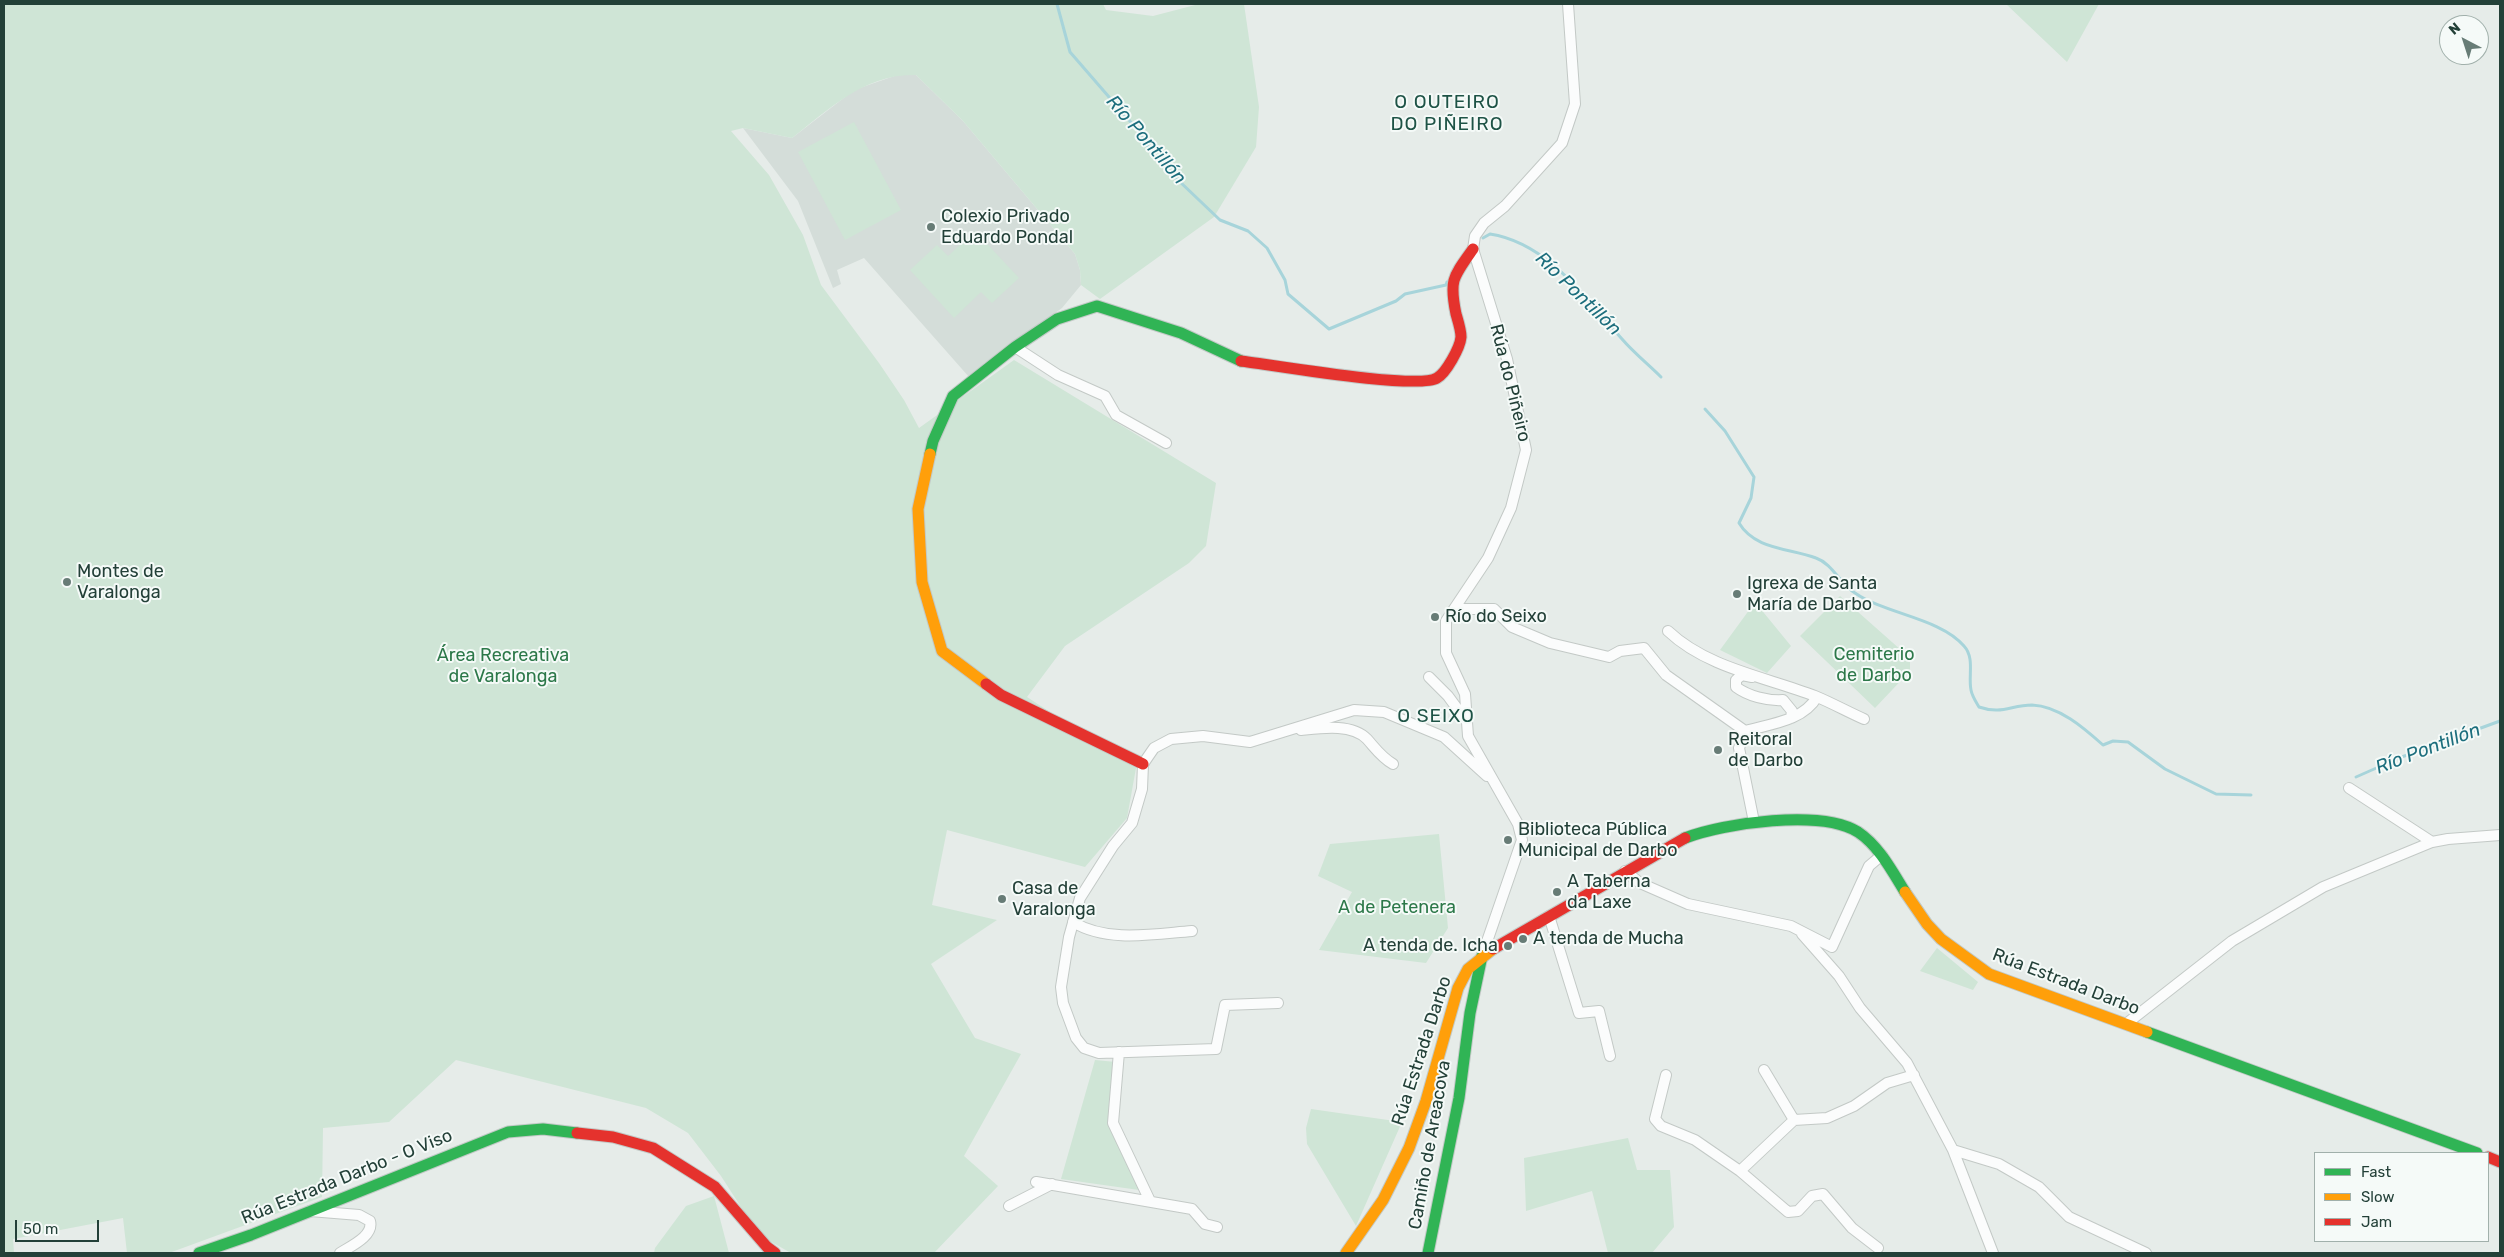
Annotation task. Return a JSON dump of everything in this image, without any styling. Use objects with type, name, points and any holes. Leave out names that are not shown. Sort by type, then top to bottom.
[{"type":"main road","points":[[1143,764],[1001,695],[942,651],[922,582],[918,509],[933,441],[953,396],[1015,347],[1057,319],[1097,306],[1181,333],[1240,361],[1396,381],[1425,382],[1438,378],[1456,354],[1461,336],[1452,291],[1455,274],[1473,249]]},
{"type":"main road","name":"Rúa Estrada Darbo","points":[[1346,1253],[1383,1200],[1409,1148],[1426,1101],[1458,988],[1468,969],[1497,945],[1625,871],[1699,831],[1719,826],[1754,822],[1827,821],[1842,824],[1868,840],[1882,855],[1927,924],[1965,959],[1989,974],[2474,1152]]},
{"type":"main road","name":"Camiño de Areacova","points":[[1428,1253],[1459,1098],[1470,1013],[1482,956]]},
{"type":"main road","name":"Rúa Estrada Darbo - O Viso","points":[[199,1253],[251,1235],[508,1132],[552,1130],[613,1137],[653,1148],[715,1187],[766,1247],[775,1253]]},
{"type":"street","points":[[1473,249],[1475,236],[1484,223],[1505,206],[1562,143],[1575,104],[1568,4]]},
{"type":"street","name":"Rúa do Piñeiro","points":[[1473,249],[1506,359],[1526,450],[1511,508],[1488,558],[1446,621],[1446,653],[1465,694],[1468,736],[1518,824],[1522,840],[1482,956]]},
{"type":"street","points":[[1015,347],[1058,375],[1105,396],[1116,415],[1166,443]]},
{"type":"street","points":[[1455,610],[1494,609],[1512,627],[1550,643],[1608,657],[1620,651],[1644,648],[1666,675],[1745,731]]},
{"type":"street","points":[[1668,631],[1693,650],[1722,664],[1817,697],[1864,719]]},
{"type":"street","points":[[1767,679],[1742,676],[1736,680],[1736,687],[1744,693],[1783,700],[1792,710],[1792,718]]},
{"type":"street","points":[[1430,677],[1448,696],[1467,722]]},
{"type":"street","points":[[1745,731],[1792,718],[1811,708],[1817,697]]},
{"type":"street","points":[[1278,1003],[1225,1005],[1216,1049],[1099,1053],[1084,1048],[1076,1038],[1063,1003],[1061,987],[1073,922],[1080,898],[1113,846],[1132,823],[1142,789],[1143,764],[1154,748],[1171,739],[1203,736],[1250,742],[1354,710],[1384,712],[1444,737],[1493,782]]},
{"type":"street","points":[[1290,730],[1326,728],[1358,733],[1366,738],[1381,757],[1393,764]]},
{"type":"street","points":[[1745,731],[1739,748],[1754,822]]},
{"type":"street","points":[[2348,788],[2432,842]]},
{"type":"street","points":[[2126,1024],[2232,941],[2323,887],[2432,842],[2500,835]]},
{"type":"street","points":[[1625,871],[1640,883],[1688,904],[1790,926],[1802,934],[1832,947],[1869,866],[1882,855]]},
{"type":"street","points":[[1549,916],[1579,1013],[1599,1011],[1610,1056]]},
{"type":"street","points":[[1073,922],[1080,927],[1124,936],[1192,931]]},
{"type":"street","points":[[1492,924],[1497,945]]},
{"type":"street","points":[[1802,934],[1839,976],[1860,1008],[1907,1063],[1954,1150],[1993,1253]]},
{"type":"street","points":[[1119,1052],[1113,1123],[1150,1201]]},
{"type":"street","points":[[1764,1070],[1794,1120]]},
{"type":"street","points":[[1666,1075],[1655,1119],[1661,1126],[1695,1140],[1740,1171],[1788,1212],[1798,1211],[1812,1196],[1823,1194],[1852,1228],[1878,1248]]},
{"type":"street","points":[[1740,1171],[1794,1120],[1827,1118],[1854,1106],[1887,1083],[1914,1075]]},
{"type":"street","points":[[1954,1150],[1999,1164],[2039,1187],[2070,1217],[2146,1253]]},
{"type":"street","points":[[1036,1182],[1192,1209],[1206,1224],[1217,1227]]},
{"type":"street","points":[[1009,1206],[1052,1184]]},
{"type":"street","points":[[309,1211],[359,1215],[370,1221],[369,1232],[340,1253]]},
{"type":"shaded area","name":"Colexio Privado Eduardo Pondal","points":[[900,74],[916,75],[963,121],[1075,254],[1080,270],[1081,285],[1062,308],[969,377],[864,258],[837,270],[841,284],[833,288],[798,201],[743,128],[792,138],[854,90]]},
{"type":"green space","name":"Área Recreativa de Varalonga","points":[[4,4],[1103,4],[1106,10],[1153,16],[1199,4],[1244,4],[1259,107],[1256,147],[1214,217],[1100,299],[1081,285],[1080,270],[1075,254],[963,121],[916,75],[898,76],[865,86],[834,105],[792,138],[743,128],[731,131],[769,175],[803,235],[821,285],[879,363],[904,400],[919,428],[1014,360],[1216,483],[1206,546],[1189,563],[1065,646],[1027,697],[1136,768],[1127,818],[1085,867],[947,830],[932,905],[997,920],[931,964],[975,1038],[1021,1054],[964,1156],[998,1186],[934,1253],[791,1253],[759,1235],[721,1176],[688,1133],[646,1108],[456,1060],[389,1122],[323,1128],[322,1197],[169,1253],[127,1253],[123,1218],[13,1239],[14,1253],[4,1253]]},
{"type":"green space","points":[[2006,4],[2099,4],[2067,62]]},
{"type":"green space","points":[[854,122],[901,210],[845,240],[798,152]]},
{"type":"green space","points":[[975,231],[1019,278],[992,303],[981,292],[954,318],[910,270],[937,245],[948,256]]},
{"type":"green space","name":"Cemiterio de Darbo","points":[[1840,596],[1910,658],[1910,671],[1875,708],[1800,636]]},
{"type":"green space","name":"Cemiterio de Darbo","points":[[1755,602],[1791,646],[1767,673],[1720,650]]},
{"type":"green space","name":"A de Petenera","points":[[1439,834],[1448,928],[1426,963],[1319,950],[1352,892],[1318,876],[1330,844]]},
{"type":"green space","points":[[1937,948],[1978,982],[1973,990],[1920,971]]},
{"type":"green space","points":[[1095,1060],[1116,1062],[1109,1123],[1139,1190],[1061,1179]]},
{"type":"green space","points":[[1311,1109],[1402,1122],[1356,1226],[1307,1144],[1306,1128]]},
{"type":"green space","points":[[1628,1138],[1637,1170],[1670,1170],[1674,1227],[1652,1253],[1608,1253],[1592,1191],[1526,1211],[1524,1158]]},
{"type":"green space","points":[[714,1196],[729,1253],[654,1253],[655,1248],[686,1206]]},
{"type":"waterway","name":"Río Pontillón","points":[[1057,4],[1070,52],[1135,127],[1157,160],[1220,220],[1248,231],[1267,248],[1285,280],[1288,294],[1329,329],[1396,301],[1405,294],[1446,285],[1447,282]]},
{"type":"waterway","name":"Río Pontillón","points":[[1483,238],[1490,234],[1511,239],[1530,248],[1547,260],[1564,274],[1627,344],[1661,377]]},
{"type":"waterway","name":"Río Pontillón","points":[[1705,409],[1725,431],[1754,477],[1751,498],[1739,523],[1746,532],[1754,538],[1774,547],[1822,561],[1832,569],[1849,589],[1867,600],[1927,622],[1954,637],[1964,646],[1969,656],[1970,685],[1973,697],[1979,707],[2000,710],[2032,705],[2052,709],[2079,725],[2103,745],[2113,741],[2128,742],[2165,769],[2216,794],[2251,795]]},
{"type":"waterway","name":"Río Pontillón","points":[[2356,777],[2399,758],[2500,721]]},
{"type":"traffic: fast","points":[[930,454],[933,441],[953,396],[1015,347],[1057,319],[1097,306],[1181,333],[1241,361]]},
{"type":"traffic: fast","points":[[1685,838],[1702,832],[1747,823],[1797,820],[1821,821],[1842,825],[1858,832],[1872,844],[1905,892]]},
{"type":"traffic: fast","points":[[1428,1253],[1459,1098],[1470,1013],[1482,956]]},
{"type":"traffic: fast","points":[[2147,1032],[2474,1152]]},
{"type":"traffic: fast","points":[[199,1253],[251,1235],[508,1132],[543,1129],[577,1133]]},
{"type":"traffic: slow","points":[[930,454],[918,509],[922,582],[942,651],[986,684]]},
{"type":"traffic: slow","points":[[1905,892],[1927,924],[1941,939],[1989,974],[2147,1032]]},
{"type":"traffic: slow","points":[[1346,1253],[1383,1200],[1409,1148],[1426,1101],[1458,988],[1468,969],[1493,949]]},
{"type":"traffic: jam","points":[[1241,361],[1375,379],[1424,381],[1437,378],[1448,366],[1460,342],[1461,334],[1454,303],[1453,286],[1457,273],[1473,249]]},
{"type":"traffic: jam","points":[[986,684],[1001,695],[1143,764]]},
{"type":"traffic: jam","points":[[1493,949],[1685,838]]},
{"type":"traffic: jam","points":[[577,1133],[613,1137],[653,1148],[715,1187],[767,1247],[775,1253]]},
{"type":"traffic: jam","points":[[2489,1157],[2500,1162]]},
{"type":"place","name":"Colexio Privado Eduardo Pondal","points":[[931,227]]},
{"type":"place","name":"Montes de Varalonga","points":[[67,582]]},
{"type":"place","name":"Igrexa de Santa María de Darbo","points":[[1737,594]]},
{"type":"place","name":"Río do Seixo","points":[[1435,617]]},
{"type":"place","name":"Reitoral de Darbo","points":[[1718,750]]},
{"type":"place","name":"Biblioteca Pública Municipal de Darbo","points":[[1508,840]]},
{"type":"place","name":"A Taberna da Laxe","points":[[1557,892]]},
{"type":"place","name":"Casa de Varalonga","points":[[1002,899]]},
{"type":"place","name":"A tenda de Mucha","points":[[1523,939]]},
{"type":"place","name":"A tenda de. Icha","points":[[1508,946]]},
{"type":"district","name":"O OUTEIRO DO PIÑEIRO","points":[[1447,114]]},
{"type":"district","name":"O SEIXO","points":[[1436,717]]}]
